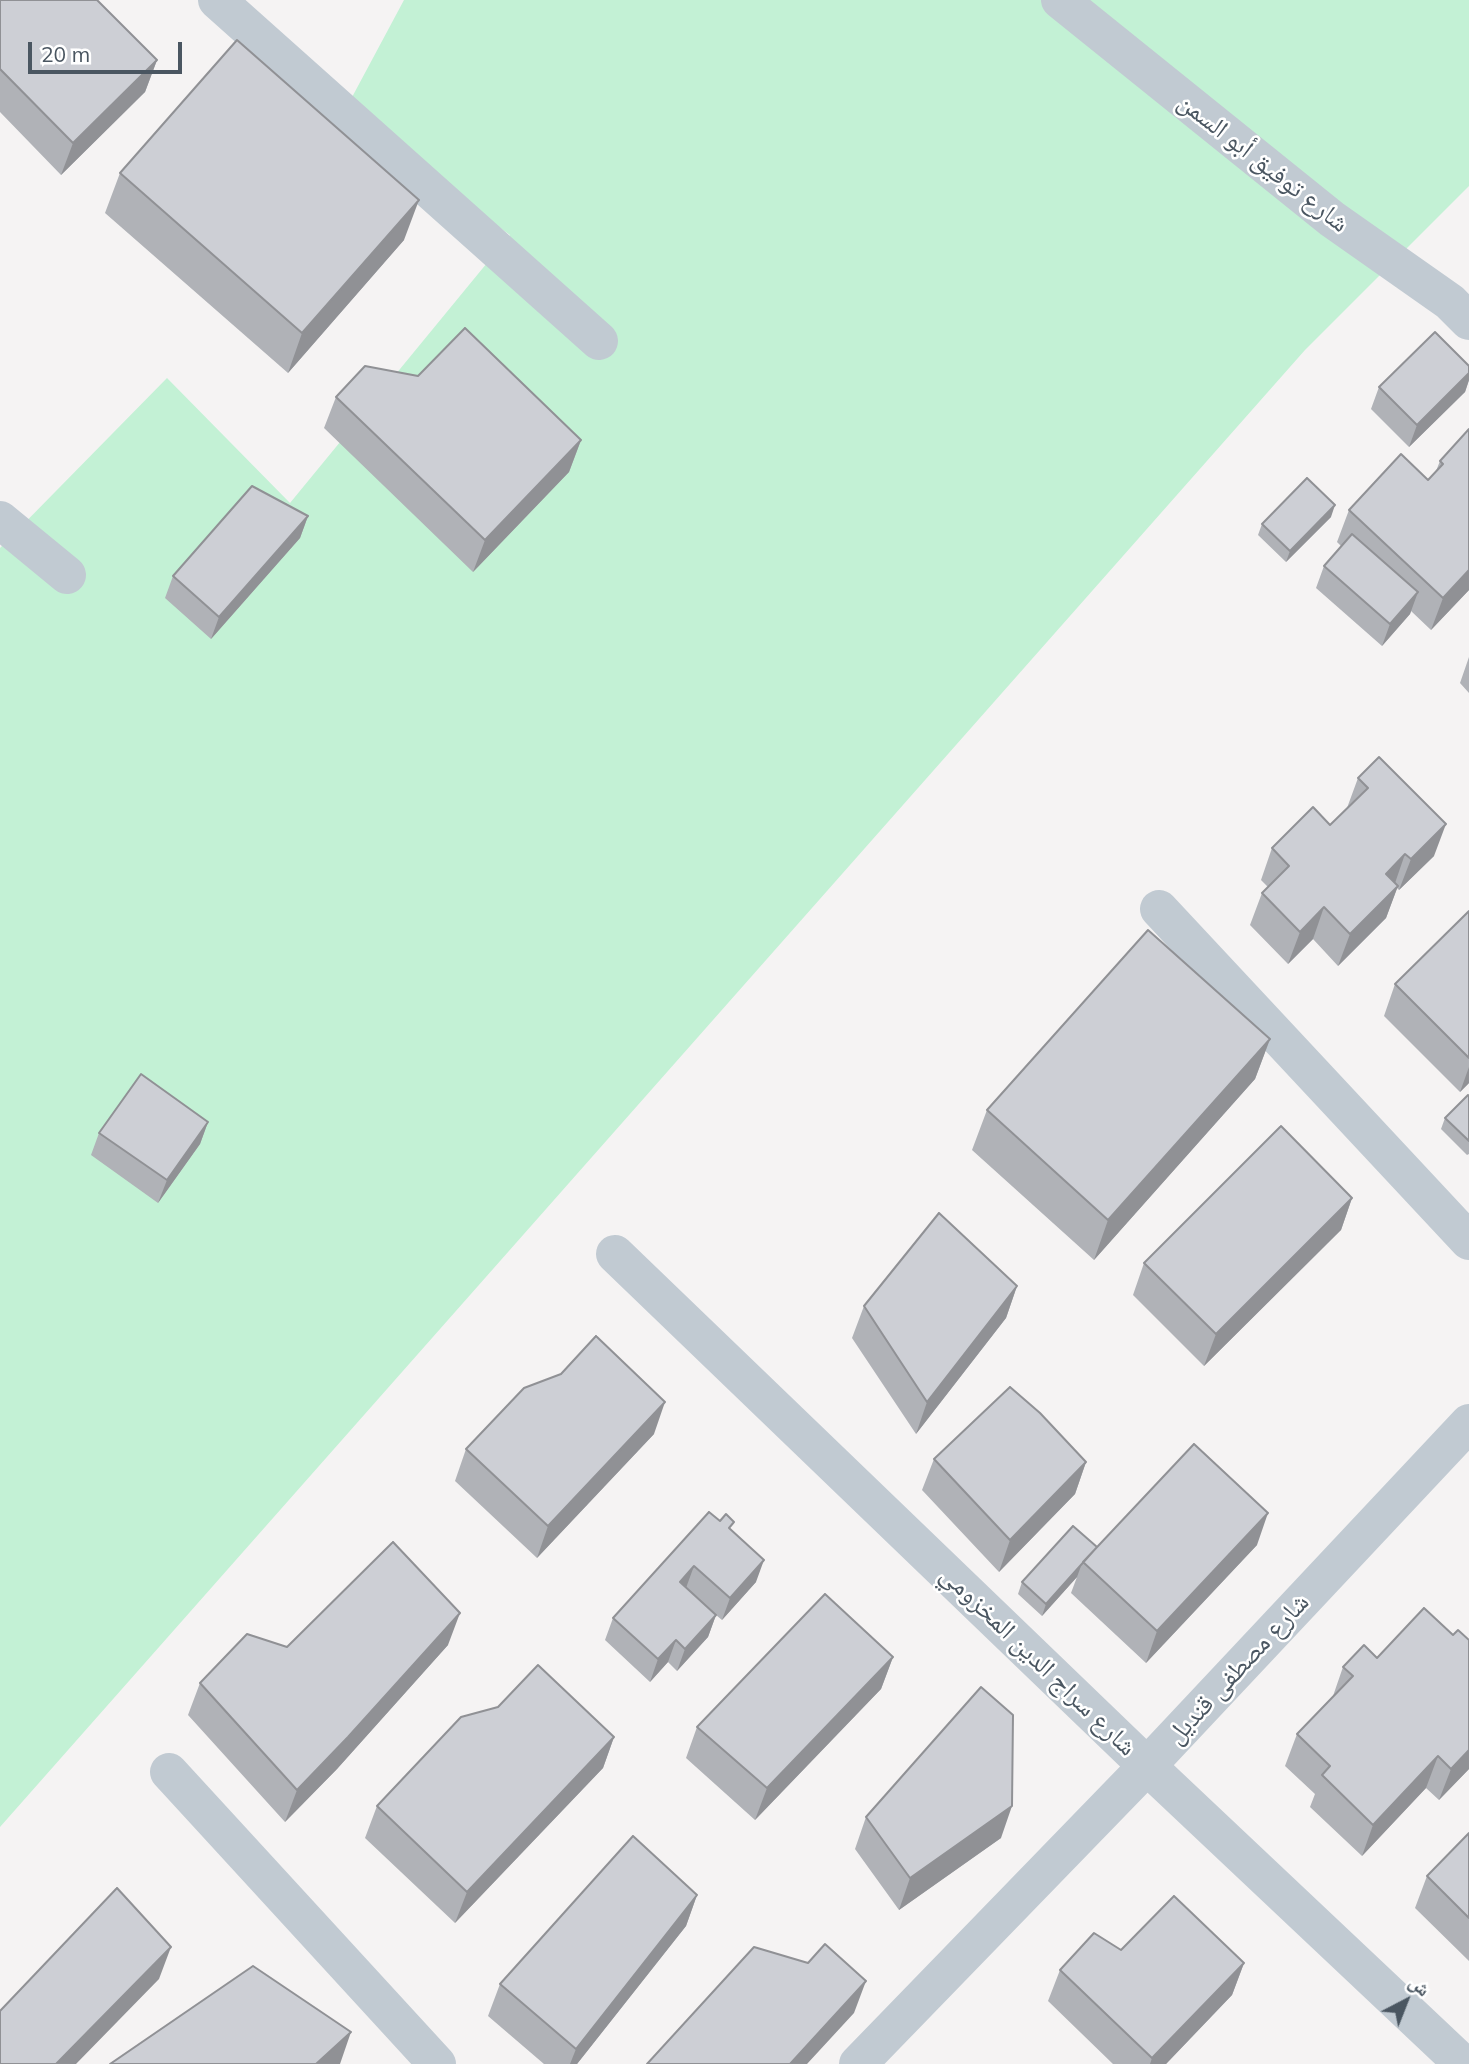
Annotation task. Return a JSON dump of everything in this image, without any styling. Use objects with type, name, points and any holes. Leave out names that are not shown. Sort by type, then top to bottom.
[{"type":"street","points":[[217,0],[599,341]]},
{"type":"street","name":"شارع توفيق أبو السمن","points":[[1060,0],[1332,219],[1463,301]]},
{"type":"street","points":[[0,520],[67,575]]},
{"type":"street","points":[[1159,909],[1469,1241]]},
{"type":"street","name":"شارع سراج الدين المخزومي","points":[[615,1254],[1147,1766],[1463,2064]]},
{"type":"street","name":"شارع مصطفى قنديل","points":[[858,2064],[1147,1766],[1469,1423]]},
{"type":"street","points":[[169,1772],[437,2064]]},
{"type":"green space","points":[[404,0],[1469,0],[1469,186],[1305,350],[0,1827],[0,548],[167,378],[290,503],[510,235],[343,114]]},
{"type":"building","points":[[0,0],[97,0],[157,60],[73,143],[0,69]]},
{"type":"building","points":[[237,40],[419,200],[302,333],[120,173]]},
{"type":"building","points":[[465,328],[581,440],[485,540],[336,397],[365,366],[418,376]]},
{"type":"building","points":[[1435,332],[1469,366],[1469,373],[1417,425],[1379,387]]},
{"type":"building","points":[[1469,429],[1469,570],[1443,598],[1349,510],[1401,454],[1428,480],[1443,464],[1440,461]]},
{"type":"building","points":[[1307,478],[1335,505],[1290,551],[1262,524]]},
{"type":"building","points":[[252,486],[308,516],[219,617],[173,576]]},
{"type":"building","points":[[1352,534],[1418,592],[1390,624],[1324,566]]},
{"type":"building","points":[[1379,757],[1446,824],[1411,859],[1405,854],[1386,874],[1398,886],[1350,934],[1324,907],[1300,932],[1262,893],[1289,866],[1272,848],[1313,807],[1330,825],[1368,788],[1358,778]]},
{"type":"building","points":[[1469,911],[1469,1058],[1395,984]]},
{"type":"building","points":[[1148,930],[1270,1039],[1108,1220],[987,1110]]},
{"type":"building","points":[[141,1074],[208,1122],[167,1180],[99,1133]]},
{"type":"building","points":[[1469,1096],[1469,1141],[1445,1118]]},
{"type":"building","points":[[1281,1126],[1352,1198],[1216,1334],[1144,1263]]},
{"type":"building","points":[[939,1213],[1017,1286],[927,1402],[864,1306]]},
{"type":"building","points":[[596,1336],[665,1402],[548,1526],[466,1449],[524,1388],[561,1374]]},
{"type":"building","points":[[1010,1387],[1040,1413],[1086,1462],[1010,1540],[934,1459]]},
{"type":"building","points":[[1194,1444],[1268,1513],[1157,1631],[1083,1562]]},
{"type":"building","points":[[709,1512],[720,1521],[726,1514],[734,1522],[729,1528],[764,1560],[730,1598],[694,1566],[680,1582],[716,1615],[685,1649],[676,1640],[658,1659],[613,1618]]},
{"type":"building","points":[[1073,1526],[1097,1547],[1046,1604],[1022,1582]]},
{"type":"building","points":[[393,1542],[460,1613],[297,1790],[200,1683],[247,1634],[287,1647]]},
{"type":"building","points":[[825,1594],[893,1657],[767,1788],[697,1727]]},
{"type":"building","points":[[1424,1608],[1453,1635],[1458,1630],[1469,1640],[1469,1750],[1451,1769],[1438,1756],[1373,1825],[1322,1775],[1330,1766],[1297,1734],[1353,1676],[1343,1667],[1364,1645],[1377,1658]]},
{"type":"building","points":[[538,1665],[614,1737],[467,1892],[377,1806],[461,1717],[498,1707]]},
{"type":"building","points":[[981,1687],[1013,1715],[1012,1806],[910,1878],[866,1817]]},
{"type":"building","points":[[1469,1833],[1469,1918],[1427,1876]]},
{"type":"building","points":[[633,1836],[697,1895],[576,2049],[500,1984]]},
{"type":"building","points":[[117,1888],[171,1947],[56,2064],[0,2064],[0,2011]]},
{"type":"building","points":[[1174,1896],[1244,1963],[1152,2058],[1060,1970],[1094,1933],[1121,1950]]},
{"type":"building","points":[[825,1944],[866,1981],[790,2064],[647,2064],[754,1947],[808,1963]]},
{"type":"building","points":[[253,1966],[351,2032],[316,2064],[110,2064]]}]
